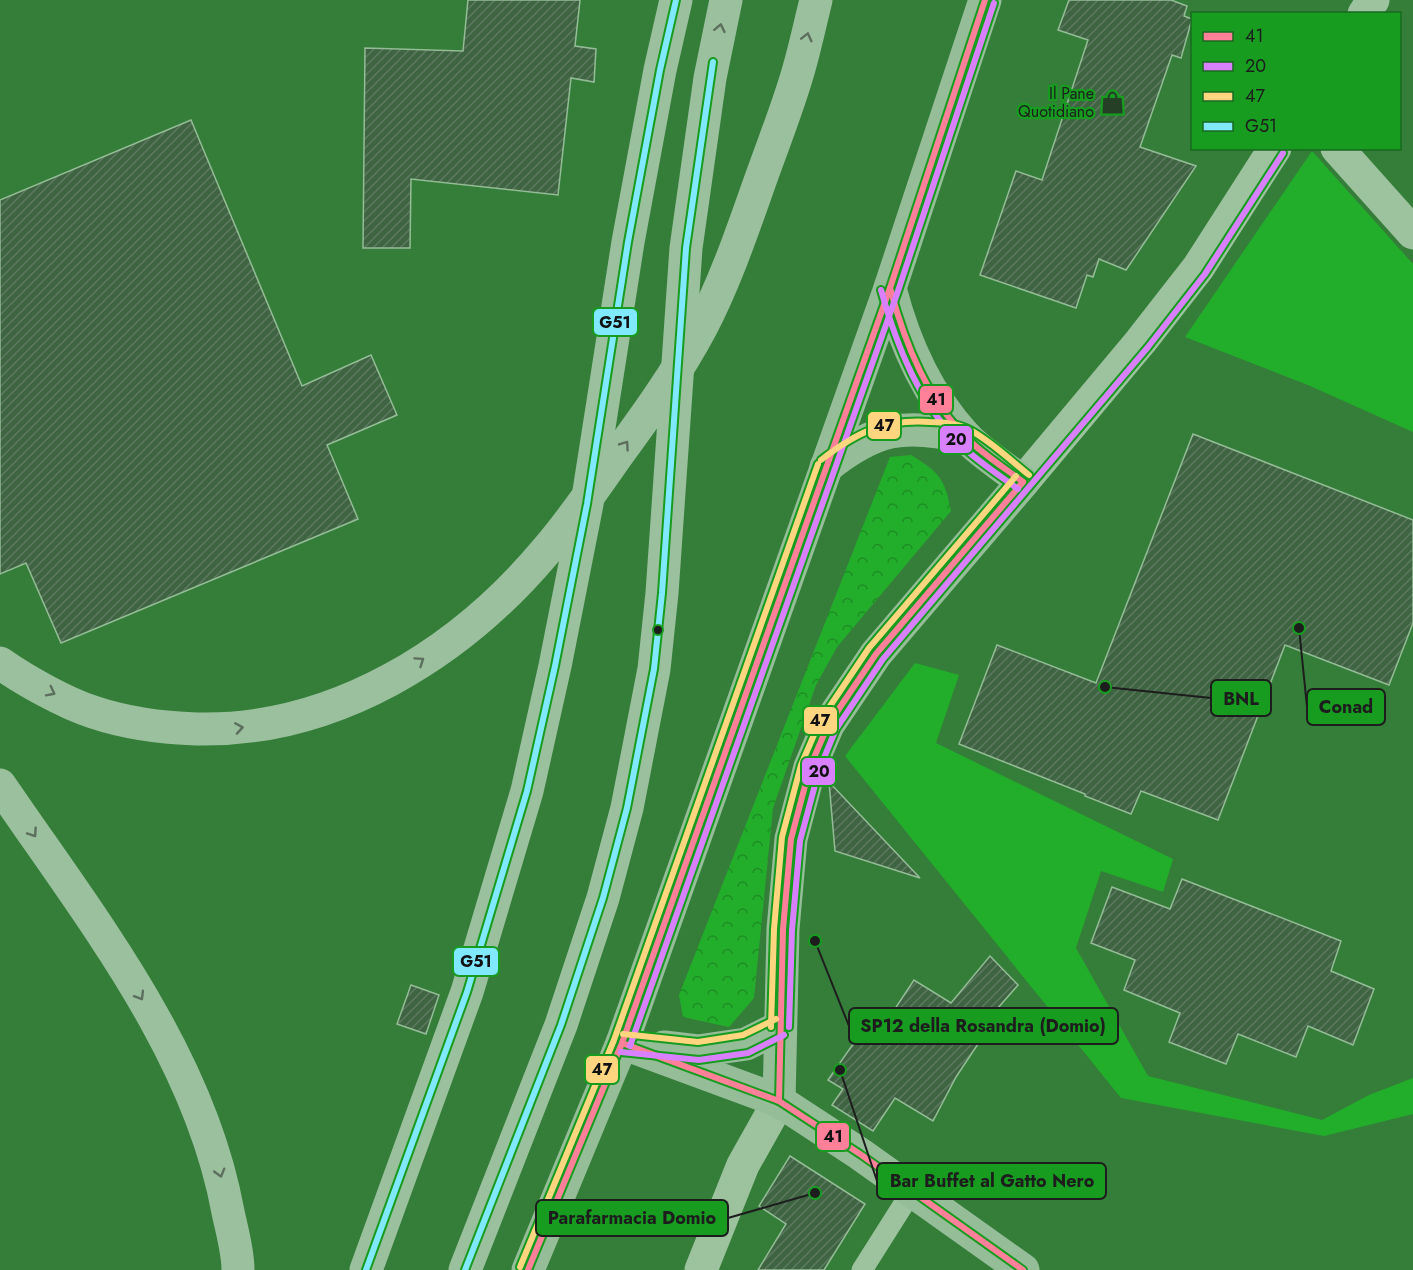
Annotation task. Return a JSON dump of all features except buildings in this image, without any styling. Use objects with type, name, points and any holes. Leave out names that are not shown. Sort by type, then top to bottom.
[{"type":"highway","points":[[366,1270],[467,992],[527,791],[555,666],[587,504],[628,242],[660,70],[676,0]]},
{"type":"highway","points":[[465,1270],[561,1025],[603,898],[627,808],[654,669],[662,592],[686,248],[710,78],[726,0]]},
{"type":"highway","points":[[0,663],[16,674],[92,712],[137,723],[178,728],[229,729],[279,721],[324,709],[364,694],[410,669],[454,638],[508,591],[544,554],[575,515],[650,410],[701,327],[737,247],[797,75],[816,0]]},
{"type":"highway","points":[[0,785],[109,944],[160,1028],[196,1102],[221,1174],[238,1270]]},
{"type":"street","points":[[535,1266],[622,1043],[890,288],[985,0]]},
{"type":"street","points":[[701,1270],[743,1165],[779,1101],[783,930],[791,839],[810,767],[828,724],[876,654],[1141,341],[1198,268],[1274,150]]},
{"type":"street","points":[[1339,150],[1413,233]]},
{"type":"street","points":[[890,288],[900,325],[915,362],[942,408],[966,437],[1023,482]]},
{"type":"street","points":[[826,467],[864,440],[889,430],[941,431],[966,437]]},
{"type":"street","points":[[622,1043],[698,1051],[746,1044],[780,1027]]},
{"type":"street","points":[[622,1043],[779,1101],[1023,1270]]},
{"type":"lane","points":[[862,1270],[912,1191]]},
{"type":"green space","points":[[1312,151],[1413,264],[1413,432],[1308,385],[1185,337]]},
{"type":"green space","points":[[911,455],[928,466],[939,477],[946,491],[951,511],[837,647],[816,685],[773,808],[754,998],[729,1027],[683,1017],[679,995],[890,457]]},
{"type":"green space","points":[[915,663],[959,675],[936,743],[1173,859],[1163,892],[1101,871],[1076,948],[1148,1076],[1322,1120],[1369,1095],[1413,1078],[1413,1114],[1324,1136],[1121,1098],[845,756]]},
{"type":"transit line","name":"G51","points":[[366,1270],[467,992],[527,791],[555,666],[587,504],[628,242],[660,70],[676,0]]},
{"type":"transit line","name":"41","points":[[528,1270],[622,1043],[890,288],[985,0]]},
{"type":"transit line","name":"20","points":[[630,1046],[898,291],[994,3]]},
{"type":"transit line","name":"G51","points":[[465,1270],[561,1025],[603,898],[627,808],[654,669],[662,593],[686,248],[713,62]]},
{"type":"transit line","name":"20","points":[[789,1027],[792,930],[800,841],[819,770],[836,729],[883,659],[1148,347],[1205,274],[1283,153]]},
{"type":"transit line","name":"41","points":[[890,288],[911,351],[942,409],[971,442],[1023,482]]},
{"type":"transit line","name":"20","points":[[881,290],[903,354],[934,413],[963,447],[1018,489]]},
{"type":"transit line","name":"47","points":[[821,460],[847,442],[872,429],[899,423],[940,422],[951,423],[970,430],[1029,475]]},
{"type":"transit line","name":"47","points":[[520,1267],[614,1040],[818,464]]},
{"type":"transit line","name":"47","points":[[771,1027],[774,929],[782,837],[801,765],[820,721],[869,648],[1016,476]]},
{"type":"transit line","name":"41","points":[[779,1101],[783,929],[791,839],[810,767],[828,725],[876,654],[1023,482]]},
{"type":"transit line","name":"47","points":[[623,1034],[698,1042],[743,1035],[776,1019]]},
{"type":"transit line","name":"20","points":[[621,1052],[699,1060],[748,1053],[784,1035]]},
{"type":"transit line","name":"41","points":[[622,1043],[779,1101],[860,1154],[1023,1270]]},
{"type":"place","name":"Il Pane Quotidiano","points":[[1112,102]]},
{"type":"place","name":"Conad","points":[[1299,628]]},
{"type":"place","name":"BNL","points":[[1105,687]]},
{"type":"place","name":"SP12 della Rosandra (Domio)","points":[[815,941]]},
{"type":"place","name":"Bar Buffet al Gatto Nero","points":[[840,1070]]},
{"type":"place","name":"Parafarmacia Domio","points":[[815,1193]]}]
